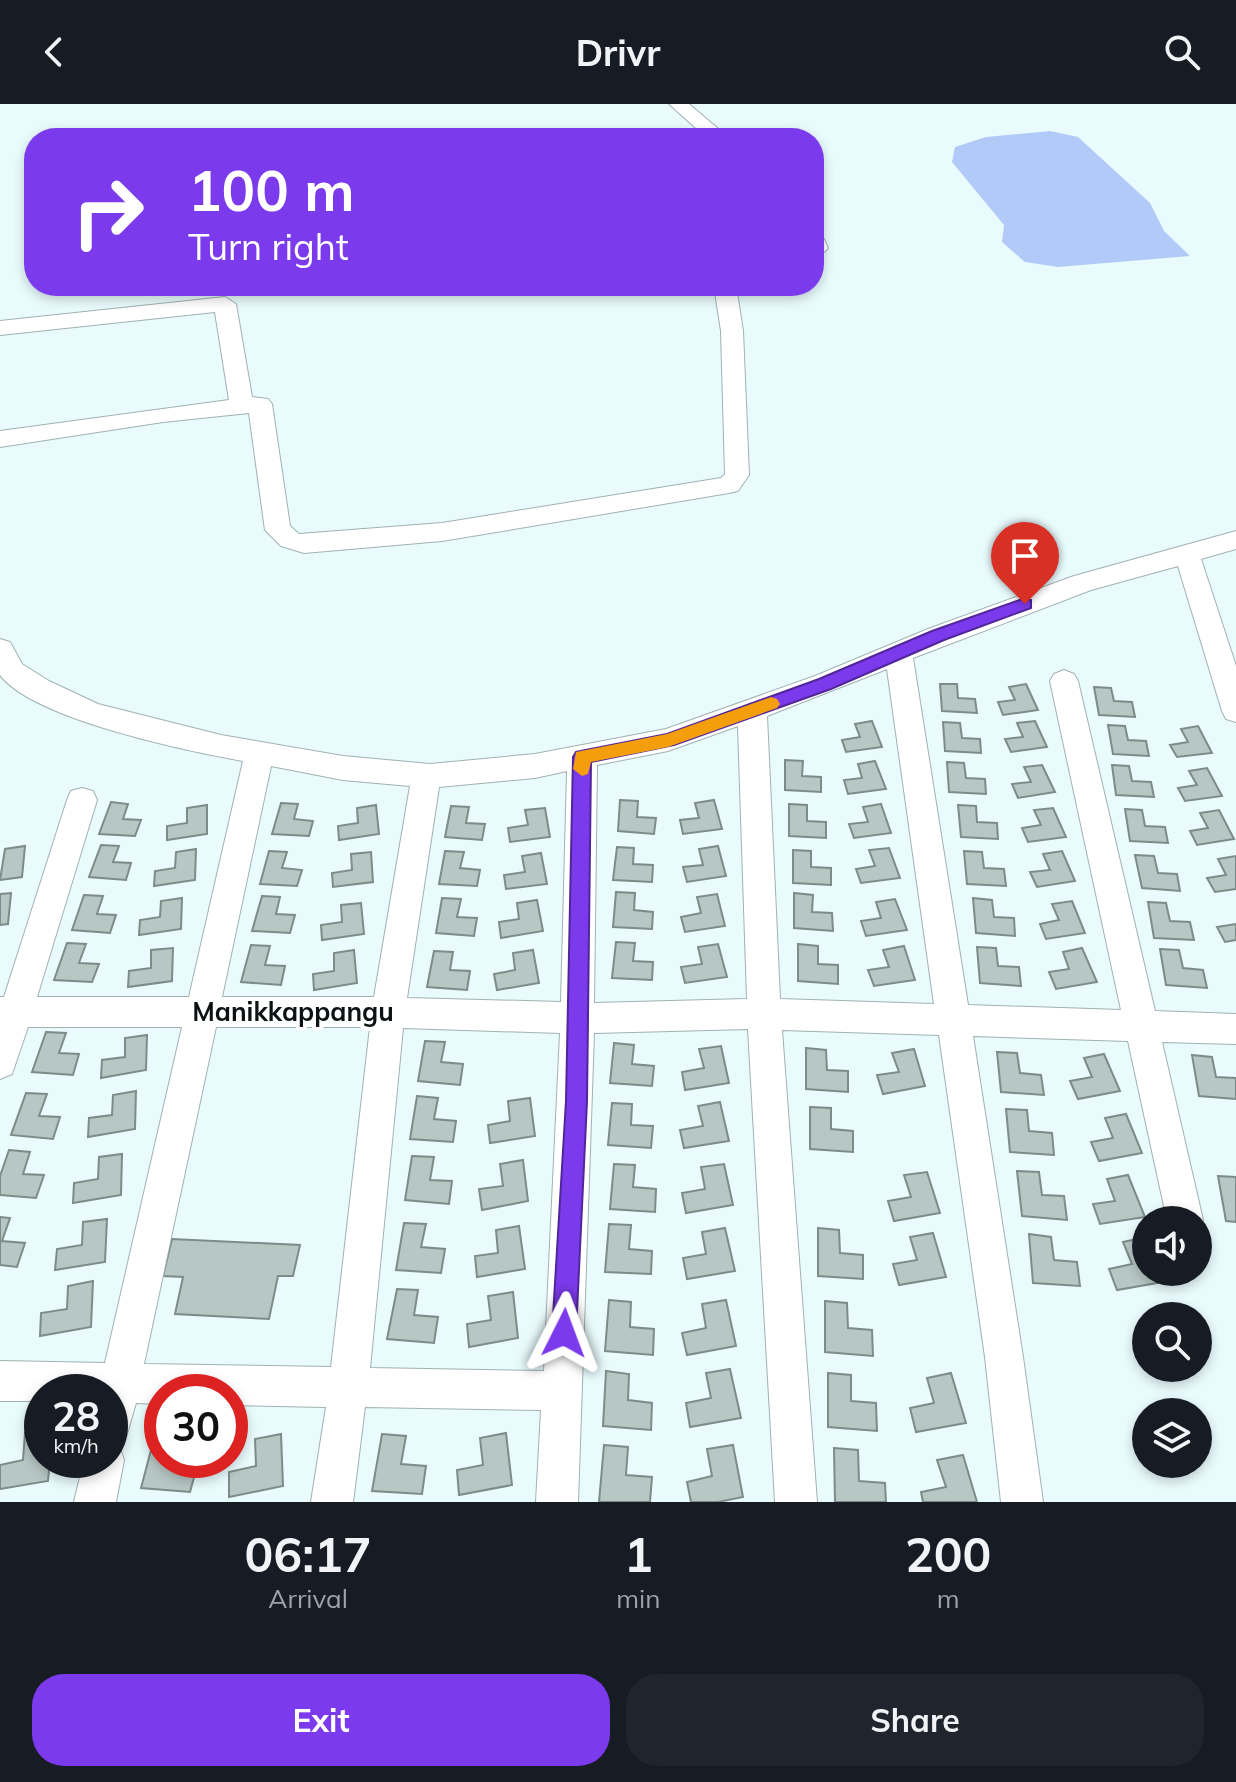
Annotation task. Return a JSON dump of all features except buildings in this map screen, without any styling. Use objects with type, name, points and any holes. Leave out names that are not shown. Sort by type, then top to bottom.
[{"type":"street","points":[[678,104],[707,128]]},
{"type":"street","points":[[0,439],[94,423],[260,404],[278,530],[290,540],[304,544],[442,532],[729,485],[737,475],[732,331],[727,296]]},
{"type":"street","points":[[0,328],[225,304],[242,405]]},
{"type":"street","points":[[0,649],[12,671],[39,689],[91,713],[221,746],[343,768],[426,776],[535,766],[668,740],[752,711],[1083,583],[1236,540]]},
{"type":"street","points":[[1187,554],[1236,711]]},
{"type":"street","points":[[898,653],[1004,1357],[1022,1502]]},
{"type":"street","points":[[1064,681],[1182,1206]]},
{"type":"street","points":[[752,711],[764,1014],[796,1502]]},
{"type":"street","points":[[122,1374],[259,753]]},
{"type":"street","points":[[557,1502],[578,1018],[582,757]]},
{"type":"street","points":[[332,1502],[348,1390],[388,1012],[426,776]]},
{"type":"street","points":[[0,1063],[8,1012],[82,800]]},
{"type":"street","points":[[8,1012],[388,1012],[578,1018],[764,1014],[1236,1029]]},
{"type":"street","points":[[0,1381],[24,1382]]},
{"type":"street","points":[[128,1384],[561,1391]]},
{"type":"street","points":[[95,1502],[100,1478]]},
{"type":"water","points":[[1050,131],[1078,137],[1150,203],[1164,231],[1190,256],[1058,267],[1025,262],[1002,242],[1004,225],[952,162],[955,147],[986,137]]},
{"type":"slow traffic","points":[[582,769],[582,757],[668,740],[771,704]]},
{"type":"district","name":"Manikkappangu","points":[[293,1012]]},
{"type":"route","points":[[564,1333],[576,1101],[582,757],[668,740],[825,684],[938,636],[1025,604]]}]
